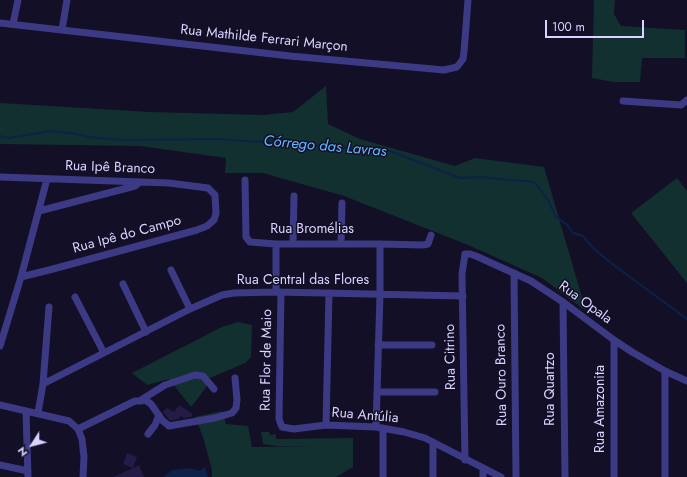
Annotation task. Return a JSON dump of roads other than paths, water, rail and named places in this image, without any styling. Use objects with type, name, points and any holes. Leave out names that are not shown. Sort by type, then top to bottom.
[{"type":"street","points":[[13,24],[18,0]]},
{"type":"street","points":[[62,30],[68,0]]},
{"type":"street","name":"Rua Mathilde Ferrari Marçon","points":[[0,23],[290,56],[444,70],[456,67],[462,59],[464,52],[468,0]]},
{"type":"street","points":[[623,101],[681,105],[687,100]]},
{"type":"street","name":"Rua Ipê Branco","points":[[0,177],[140,182],[203,187],[208,188],[215,195]]},
{"type":"street","points":[[0,346],[21,277],[47,179]]},
{"type":"street","name":"Rua Bromélias","points":[[245,180],[246,237],[254,243],[424,245],[428,244],[431,235]]},
{"type":"street","points":[[39,210],[135,186],[140,182]]},
{"type":"street","name":"Rua Ipê do Campo","points":[[21,277],[207,226],[214,220],[216,213],[215,195]]},
{"type":"street","points":[[293,244],[294,196]]},
{"type":"street","points":[[340,244],[342,203]]},
{"type":"street","name":"Rua Flor de Maio","points":[[276,244],[279,419],[282,427]]},
{"type":"street","points":[[380,244],[377,392],[383,477]]},
{"type":"street","name":"Rua Opala","points":[[465,254],[467,253],[476,256],[531,281],[563,302],[614,340],[665,371],[687,381]]},
{"type":"street","name":"Rua Citrino","points":[[465,254],[463,262],[465,460]]},
{"type":"street","points":[[171,270],[190,309]]},
{"type":"street","name":"Rua Ouro Branco","points":[[514,273],[516,477]]},
{"type":"street","points":[[123,284],[146,332]]},
{"type":"street","name":"Rua Central das Flores","points":[[43,384],[190,309],[222,295],[234,293],[278,292],[463,296]]},
{"type":"street","points":[[326,424],[329,293]]},
{"type":"street","points":[[75,297],[104,353]]},
{"type":"street","name":"Rua Quartzo","points":[[563,302],[565,477]]},
{"type":"street","points":[[38,413],[43,384],[49,307]]},
{"type":"street","name":"Rua Amazonita","points":[[614,340],[614,477]]},
{"type":"street","points":[[378,345],[432,345]]},
{"type":"street","points":[[665,371],[665,477]]},
{"type":"street","points":[[78,428],[135,401],[141,400],[165,385],[195,375],[203,376],[214,389]]},
{"type":"street","points":[[141,400],[148,402],[169,426],[215,418],[232,413],[236,408],[237,400],[235,378]]},
{"type":"street","points":[[377,392],[435,392]]},
{"type":"street","points":[[0,404],[69,421],[78,428],[82,439],[84,457],[83,477]]},
{"type":"street","points":[[0,465],[28,474],[26,411]]},
{"type":"street","points":[[148,434],[155,425],[159,415]]},
{"type":"street","name":"Rua Antúlia","points":[[282,427],[294,429],[326,424],[379,428],[414,435],[433,442],[465,460],[501,477]]},
{"type":"street","points":[[433,442],[433,477]]},
{"type":"street","points":[[483,469],[483,477]]},
{"type":"water","points":[[205,467],[208,477],[164,477],[172,470],[190,468],[199,471]]},
{"type":"waterway","name":"Córrego das Lavras","points":[[0,136],[9,138],[50,131],[97,138],[125,140],[218,139],[390,151],[460,178],[481,177],[535,183],[548,200],[556,217],[566,224],[573,233],[583,236],[593,248],[611,263],[687,319]]}]
